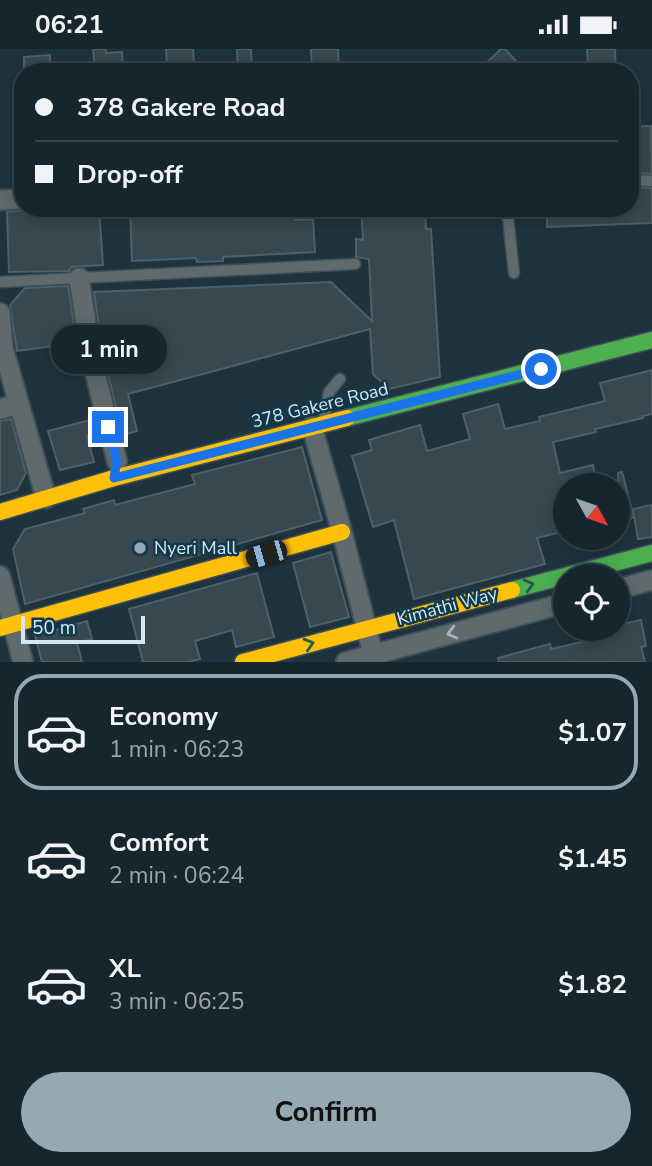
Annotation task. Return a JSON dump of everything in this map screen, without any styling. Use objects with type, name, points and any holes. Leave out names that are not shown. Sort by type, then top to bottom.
[{"type":"street","points":[[79,278],[90,356],[119,461]]},
{"type":"street","points":[[0,313],[9,406],[46,498]]},
{"type":"street","name":"378 Gakere Road","points":[[0,512],[46,498],[119,461],[318,425],[652,340]]},
{"type":"street","points":[[318,425],[374,658]]},
{"type":"street","points":[[6,626],[342,532]]},
{"type":"street","name":"Kimathi Way","points":[[243,662],[652,553]]},
{"type":"street","points":[[0,576],[6,626],[23,662]]},
{"type":"street","points":[[630,586],[652,580]]},
{"type":"street","name":"Kimathi Way","points":[[346,662],[374,658],[553,606]]},
{"type":"lane","points":[[508,217],[514,273]]},
{"type":"lane","points":[[0,282],[355,264]]},
{"type":"lane","points":[[318,425],[329,392],[340,379]]},
{"type":"building","points":[[93,49],[106,49],[106,53],[122,52],[123,63],[94,63]]},
{"type":"building","points":[[166,49],[193,49],[194,63],[167,63]]},
{"type":"building","points":[[237,49],[251,49],[252,63],[238,63]]},
{"type":"building","points":[[311,49],[338,49],[339,63],[312,63]]},
{"type":"building","points":[[501,49],[505,49],[518,63],[486,63]]},
{"type":"building","points":[[587,49],[615,49],[616,63],[588,63]]},
{"type":"building","points":[[50,55],[50,63],[24,63],[24,57]]},
{"type":"building","points":[[639,126],[651,126],[652,174],[639,173]]},
{"type":"building","points":[[639,187],[652,188],[652,223],[547,227],[547,217],[639,217]]},
{"type":"building","points":[[14,211],[14,217],[100,217],[103,265],[71,267],[69,271],[9,272],[7,212]]},
{"type":"building","points":[[130,217],[313,219],[315,252],[223,257],[223,261],[197,262],[196,258],[132,261]]},
{"type":"building","points":[[362,217],[425,217],[426,229],[431,229],[440,377],[389,389],[373,374],[370,329],[128,394],[137,431],[123,435],[103,354],[94,292],[331,282],[372,321],[369,259],[356,257],[356,239],[363,240]]},
{"type":"building","points":[[68,286],[77,343],[17,351],[10,305],[25,288]]},
{"type":"building","points":[[652,370],[652,414],[553,442],[560,473],[553,473],[553,534],[537,538],[545,564],[414,599],[394,520],[373,527],[352,456],[372,450],[369,440],[420,425],[427,451],[470,439],[463,414],[498,404],[505,429],[540,421],[539,417],[605,401],[600,383]]},
{"type":"building","points":[[11,419],[26,473],[17,490],[0,495],[0,421]]},
{"type":"building","points":[[94,419],[98,433],[87,436],[94,462],[60,470],[48,431]]},
{"type":"building","points":[[302,447],[322,520],[25,604],[13,549],[25,529],[85,513],[83,509],[114,500],[115,505],[195,484],[192,475]]},
{"type":"building","points":[[593,465],[595,473],[560,473]]},
{"type":"building","points":[[630,502],[634,517],[630,518]]},
{"type":"building","points":[[652,505],[652,537],[638,539],[633,509]]},
{"type":"building","points":[[331,552],[349,617],[310,627],[293,563]]},
{"type":"building","points":[[257,573],[274,637],[236,647],[232,630],[195,641],[200,659],[188,662],[143,662],[129,609]]},
{"type":"building","points":[[641,620],[646,646],[641,647],[645,662],[499,662],[498,658],[550,644],[551,649],[586,641],[630,641],[630,622]]},
{"type":"building","points":[[87,621],[92,639],[77,643],[82,662],[42,662],[35,636]]},
{"type":"traffic: fast","points":[[347,418],[652,340]]},
{"type":"traffic: fast","points":[[512,590],[652,553]]},
{"type":"traffic: slow","points":[[0,512],[114,478],[347,418]]},
{"type":"traffic: slow","points":[[0,628],[342,532]]},
{"type":"traffic: slow","points":[[243,662],[512,590]]},
{"type":"place","name":"Nyeri Mall","points":[[140,548]]},
{"type":"route","points":[[108,427],[117,461],[114,478],[541,369]]}]
